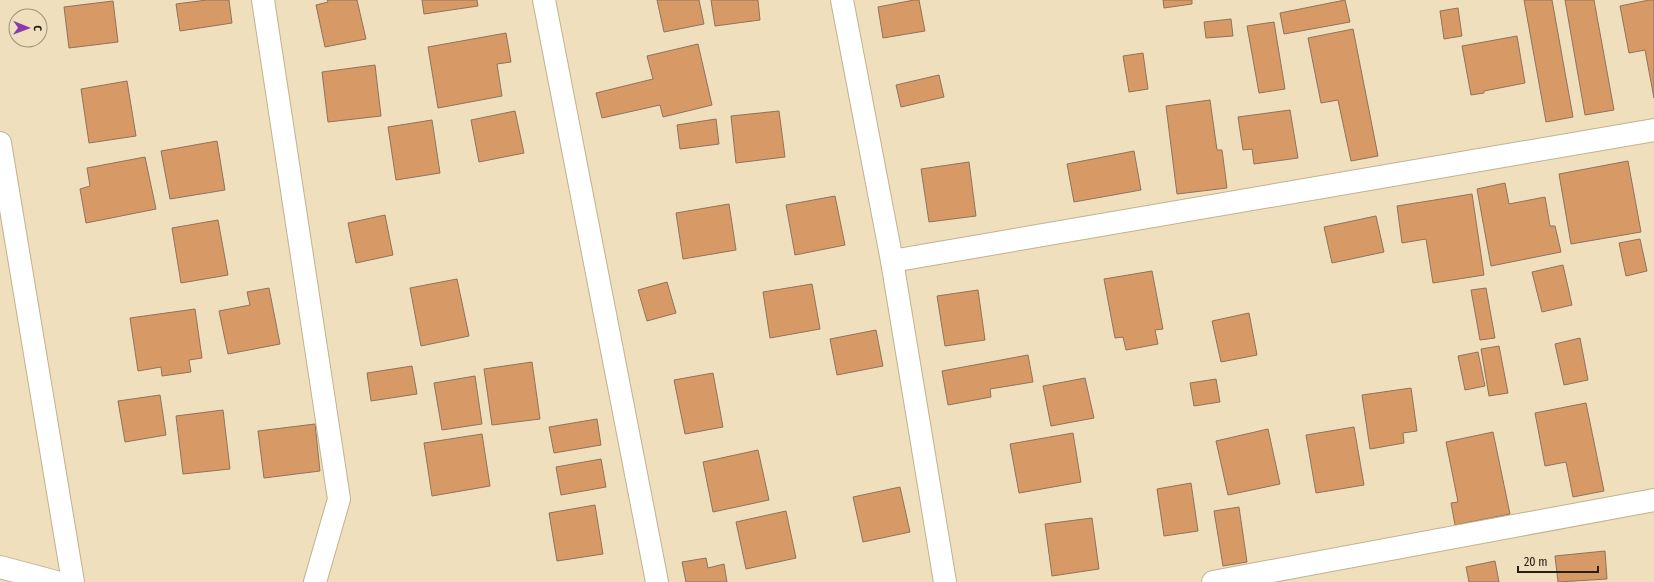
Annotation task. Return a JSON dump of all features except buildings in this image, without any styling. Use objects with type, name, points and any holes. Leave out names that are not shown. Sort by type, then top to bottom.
[{"type":"street","points":[[263,0],[339,498],[315,582]]},
{"type":"street","points":[[544,0],[657,582]]},
{"type":"street","points":[[842,0],[892,261],[944,582]]},
{"type":"street","points":[[892,261],[1654,130]]},
{"type":"street","points":[[0,143],[73,582]]},
{"type":"street","points":[[1213,582],[1654,500]]},
{"type":"street","points":[[0,567],[56,582]]}]
